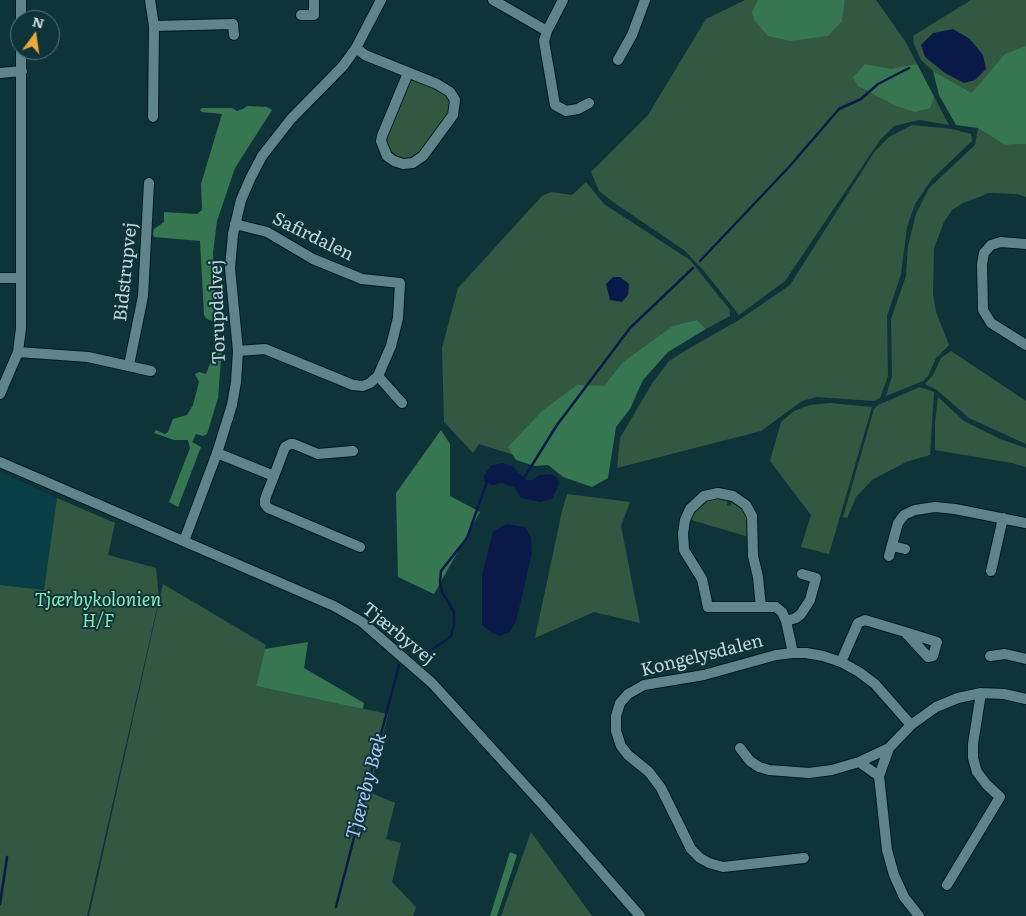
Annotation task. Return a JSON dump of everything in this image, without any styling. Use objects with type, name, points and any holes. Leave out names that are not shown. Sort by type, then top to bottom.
[{"type":"street","points":[[150,0],[154,26],[153,117]]},
{"type":"street","points":[[301,15],[314,15],[314,0]]},
{"type":"street","name":"Torupdalvej","points":[[184,540],[217,453],[232,405],[236,382],[238,351],[230,268],[235,224],[244,192],[262,156],[276,136],[343,66],[356,48],[381,0]]},
{"type":"street","points":[[493,0],[547,31]]},
{"type":"street","points":[[563,0],[544,41],[555,105],[566,111],[578,109],[589,103]]},
{"type":"street","points":[[618,60],[632,35],[643,1]]},
{"type":"street","points":[[154,26],[233,24],[234,35]]},
{"type":"street","points":[[356,48],[365,55],[437,84],[450,92],[455,100],[453,115],[423,156],[412,163],[403,164],[386,156],[381,141],[408,73]]},
{"type":"street","points":[[0,394],[18,352],[21,328],[21,60]]},
{"type":"street","points":[[0,73],[22,71]]},
{"type":"street","name":"Bidstrupvej","points":[[129,365],[143,296],[149,183]]},
{"type":"street","name":"Safirdalen","points":[[235,224],[267,232],[313,259],[362,279],[400,283],[398,318],[391,346],[378,376]]},
{"type":"street","points":[[1026,244],[1001,242],[991,245],[984,253],[982,264],[983,310],[991,323],[1026,345]]},
{"type":"street","points":[[0,278],[21,278]]},
{"type":"street","points":[[238,351],[270,350],[353,385],[363,386],[378,376],[402,403]]},
{"type":"street","points":[[18,352],[88,356],[151,371]]},
{"type":"street","points":[[353,451],[318,454],[290,444],[285,447],[264,499],[268,508],[360,547]]},
{"type":"street","points":[[217,453],[274,476]]},
{"type":"street","name":"Tjærbyvej","points":[[0,462],[334,606],[362,622],[432,683],[640,916]]},
{"type":"street","points":[[761,607],[758,577],[752,556],[752,516],[746,505],[733,496],[718,493],[704,496],[690,509],[685,520],[683,533],[684,550],[702,578],[708,607],[761,607],[776,607],[782,612],[786,621],[793,652]]},
{"type":"street","points":[[889,556],[898,523],[904,515],[915,510],[935,507],[956,509],[1026,523]]},
{"type":"street","points":[[992,571],[1003,518]]},
{"type":"street","points":[[892,546],[905,549]]},
{"type":"street","points":[[786,621],[796,618],[801,614],[810,600],[816,578],[802,574]]},
{"type":"street","points":[[841,662],[858,623],[866,620],[905,632]]},
{"type":"street","name":"Kongelysdalen","points":[[804,858],[723,867],[700,858],[691,849],[661,788],[649,772],[628,755],[621,746],[616,731],[616,716],[620,703],[628,694],[644,685],[704,674],[793,652],[823,656],[841,662],[859,672],[875,684],[911,725]]},
{"type":"street","points":[[990,656],[1005,654],[1026,659]]},
{"type":"street","points":[[947,885],[1000,797],[987,786],[977,772],[973,758],[980,693]]},
{"type":"street","points":[[740,748],[759,767],[778,772],[809,773],[832,770],[859,762],[889,748],[911,725],[936,707],[958,698],[980,693],[1004,694],[1026,700]]},
{"type":"street","points":[[889,748],[880,776],[887,850],[891,867],[904,897],[919,916]]},
{"type":"street","points":[[859,762],[880,776]]},
{"type":"shaded area","points":[[0,472],[57,498],[44,590],[0,585]]},
{"type":"green space","points":[[745,0],[758,0],[752,11],[842,21],[845,0],[876,0],[905,41],[949,125],[919,120],[894,126],[880,140],[785,281],[739,315],[704,271],[684,250],[599,191],[591,172],[648,115],[706,19]]},
{"type":"green space","points":[[758,0],[845,0],[842,21],[828,36],[790,41],[768,36],[754,20],[752,11]]},
{"type":"green space","points":[[971,0],[1026,0],[1026,75],[972,93],[933,71],[921,60],[914,44],[913,36]]},
{"type":"green space","points":[[1026,46],[1026,144],[1005,145],[978,128],[956,125],[939,95],[933,71],[972,93],[1005,54]]},
{"type":"green space","points":[[865,64],[891,69],[917,64],[934,97],[930,108],[915,112],[896,106],[858,86],[853,77]]},
{"type":"green space","points":[[415,80],[441,90],[451,103],[450,112],[423,151],[408,160],[390,154],[385,144],[386,133],[409,82]]},
{"type":"green space","points":[[247,106],[267,107],[272,110],[235,168],[217,221],[213,253],[217,315],[212,321],[204,315],[200,241],[154,237],[153,234],[154,229],[164,222],[164,212],[197,214],[202,210],[201,184],[222,114],[202,112],[200,110],[202,108],[232,108],[237,111]]},
{"type":"green space","points":[[912,125],[952,129],[971,134],[972,141],[932,179],[915,204],[907,227],[901,274],[887,316],[888,376],[880,398],[874,401],[817,397],[802,401],[761,431],[617,468],[620,438],[653,382],[669,361],[739,320],[790,285],[875,151],[889,137]]},
{"type":"green space","points":[[978,128],[1005,145],[1026,144],[1026,197],[1017,194],[989,193],[963,203],[952,210],[944,222],[934,248],[933,293],[936,312],[949,345],[936,358],[928,376],[923,381],[886,396],[892,376],[891,319],[906,276],[908,246],[916,214],[929,188],[975,145]]},
{"type":"green space","points":[[586,182],[604,204],[690,260],[730,310],[730,316],[706,329],[697,320],[622,363],[604,386],[530,460],[479,444],[473,453],[444,422],[442,348],[458,288],[542,196],[551,192],[572,195]]},
{"type":"green space","points":[[697,320],[706,329],[668,352],[643,380],[630,409],[616,427],[608,478],[592,487],[563,477],[548,465],[535,466],[516,460],[508,447],[542,411],[577,385],[604,386],[622,363],[673,326]]},
{"type":"green space","points":[[217,346],[222,347],[218,398],[207,434],[203,436],[196,434],[192,442],[201,447],[178,507],[169,502],[190,448],[188,440],[174,440],[154,433],[156,430],[165,434],[168,432],[173,419],[187,415],[193,405],[199,382],[195,374],[199,372],[206,374]]},
{"type":"green space","points":[[951,351],[1026,401],[1026,444],[969,418],[937,390],[925,384],[933,375],[941,358]]},
{"type":"green space","points":[[920,387],[934,392],[930,455],[906,462],[872,480],[856,497],[847,518],[843,517],[874,409],[878,405]]},
{"type":"green space","points":[[938,397],[964,421],[1000,439],[1026,448],[1026,467],[935,450],[935,423]]},
{"type":"green space","points":[[830,403],[872,407],[829,554],[801,547],[811,515],[770,461],[781,422],[794,411],[810,405]]},
{"type":"green space","points":[[441,430],[450,444],[450,496],[480,512],[434,594],[398,577],[396,493]]},
{"type":"green space","points":[[567,494],[630,502],[621,526],[640,623],[594,612],[535,638]]},
{"type":"green space","points":[[711,497],[728,498],[727,505],[730,506],[732,500],[744,509],[748,516],[749,537],[688,519],[696,507]]},
{"type":"green space","name":"Tjærbykolonien H/F","points":[[57,498],[115,523],[108,555],[156,568],[159,599],[87,916],[0,916],[0,585],[44,590]]},
{"type":"green space","points":[[163,584],[266,645],[256,686],[388,714],[369,792],[395,803],[386,839],[401,843],[392,882],[416,907],[413,916],[89,916]]},
{"type":"green space","points":[[308,642],[304,668],[364,703],[363,709],[256,686],[265,649]]},
{"type":"green space","points":[[531,832],[592,916],[501,916]]},
{"type":"green space","points":[[510,852],[517,855],[497,916],[490,916]]},
{"type":"water","points":[[953,29],[970,39],[983,55],[986,69],[975,80],[964,83],[945,73],[925,57],[921,45],[933,33]]},
{"type":"water","points":[[613,277],[620,277],[629,284],[628,295],[622,302],[610,300],[606,284]]},
{"type":"water","points":[[503,463],[513,467],[526,480],[532,480],[539,475],[550,474],[557,477],[559,484],[552,499],[540,502],[521,498],[515,488],[502,483],[492,485],[484,481],[484,475],[492,465]]},
{"type":"water","points":[[506,524],[525,527],[531,537],[532,553],[516,622],[510,632],[500,636],[492,633],[482,625],[482,574],[493,532]]},
{"type":"waterway","points":[[700,261],[789,167],[839,109],[861,99],[878,84],[909,68]]},
{"type":"waterway","points":[[524,478],[557,425],[630,328],[693,268]]},
{"type":"waterway","name":"Tjæreby Bæk","points":[[419,657],[451,636],[454,625],[454,612],[442,592],[440,582],[441,571],[467,538],[487,482]]},
{"type":"waterway","name":"Tjæreby Bæk","points":[[336,907],[399,665]]},
{"type":"waterway","points":[[0,904],[7,857]]}]
